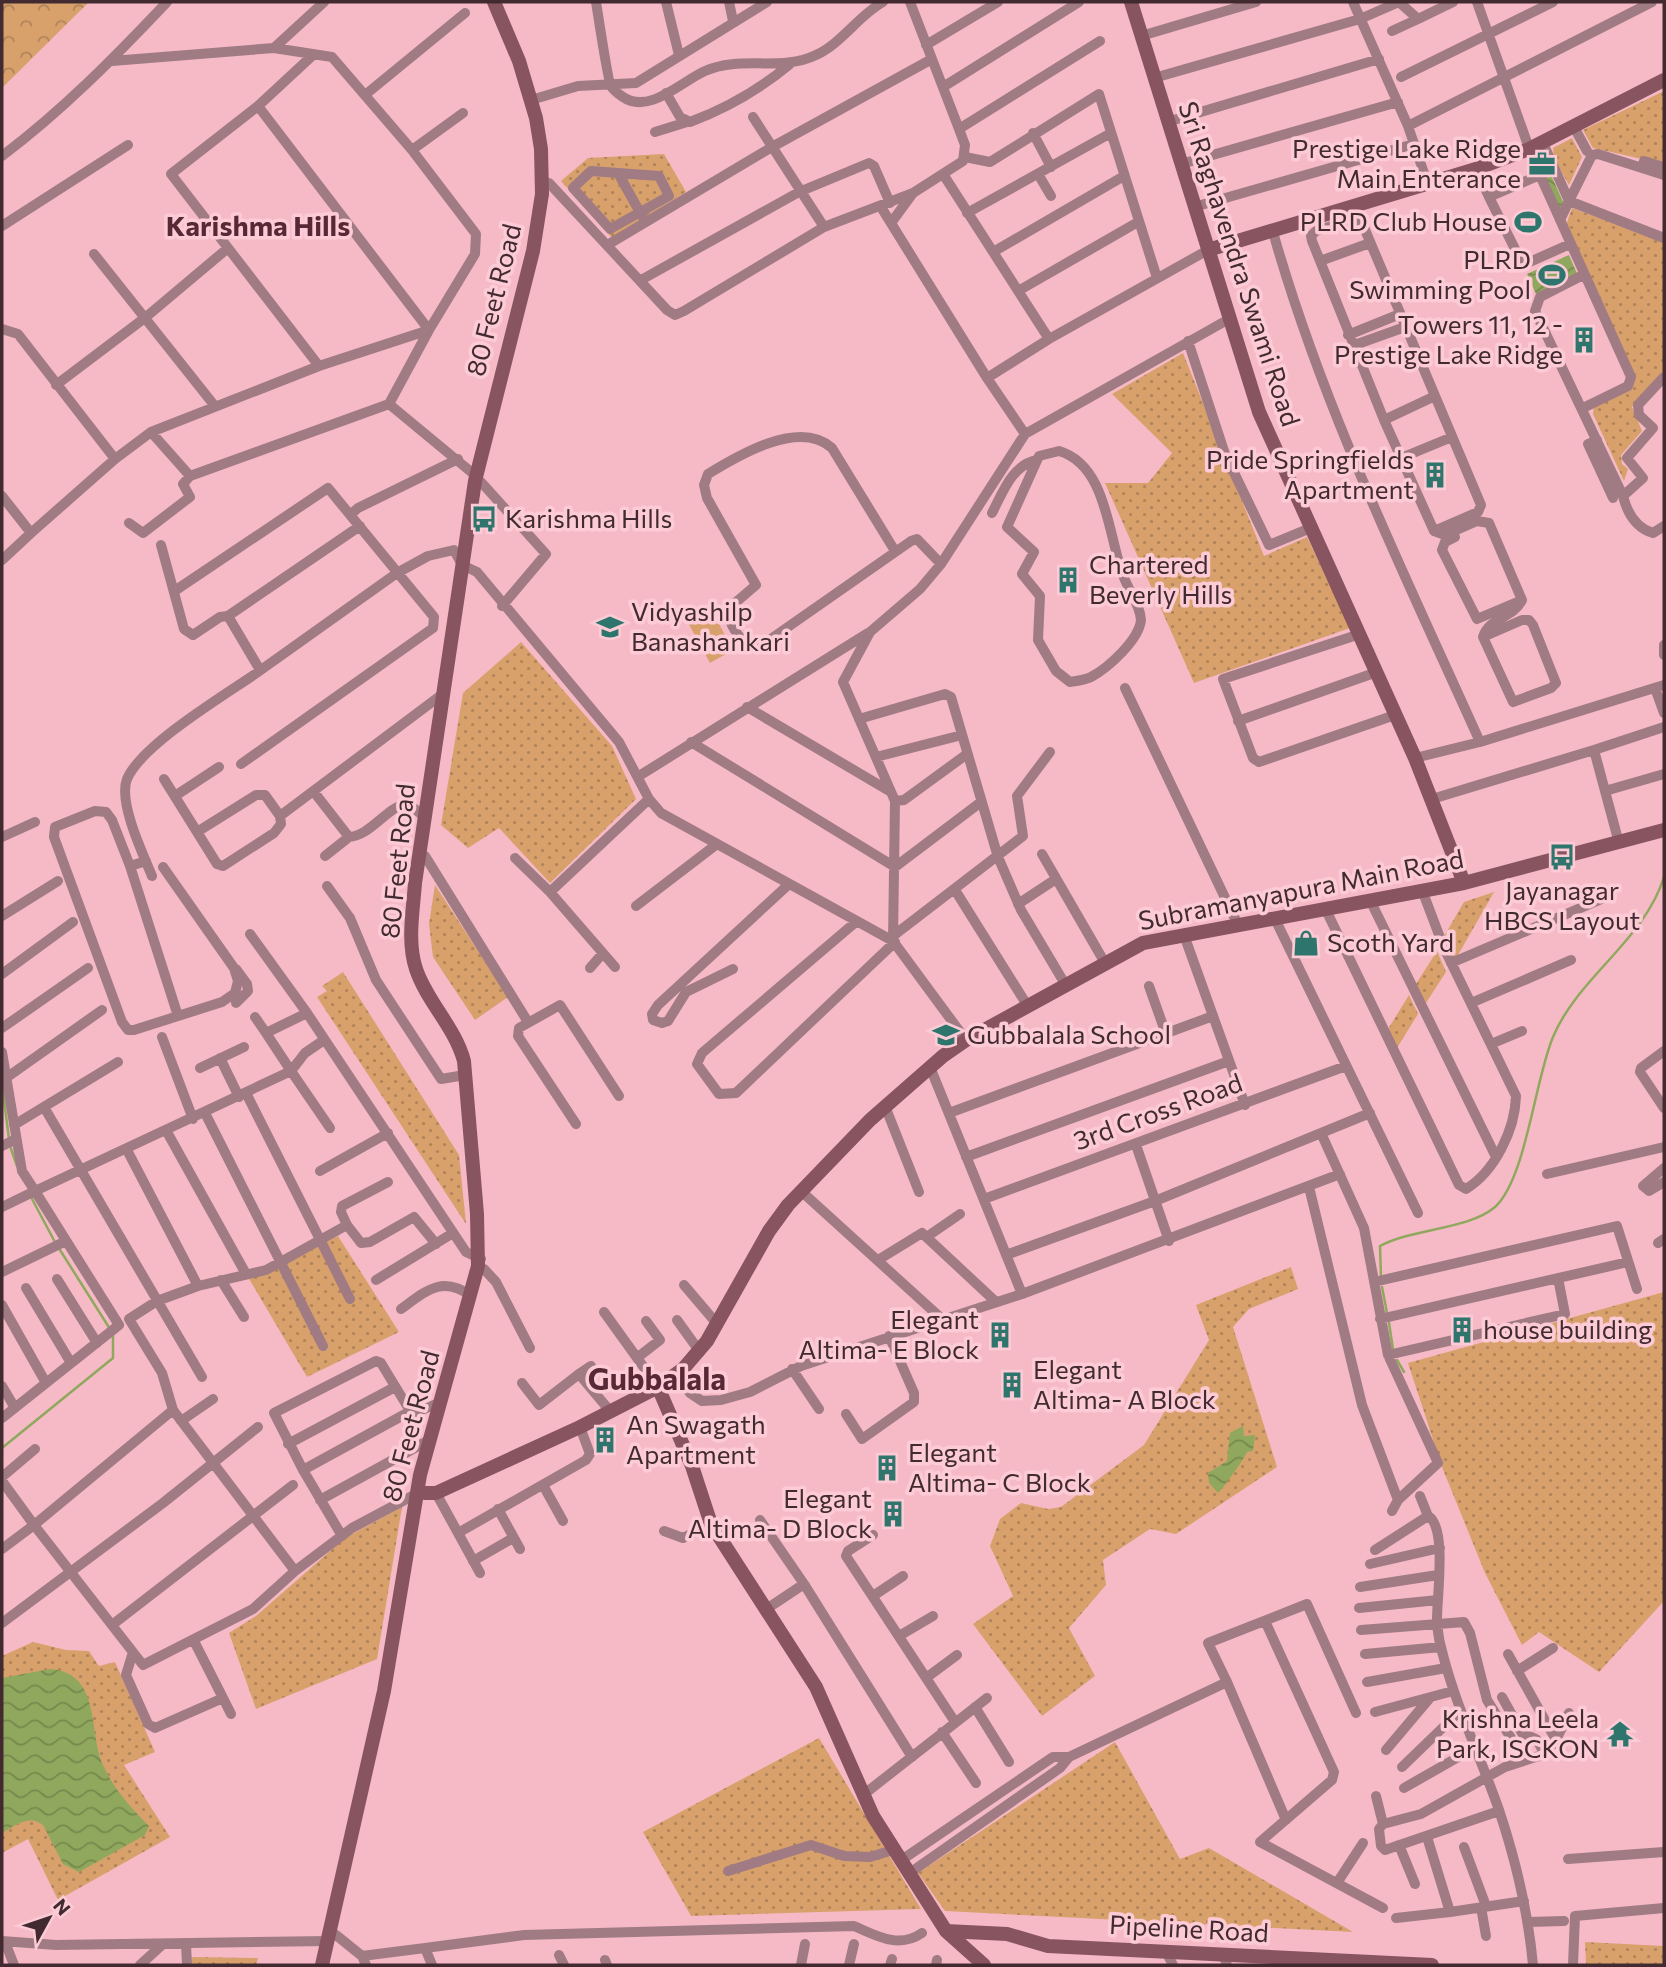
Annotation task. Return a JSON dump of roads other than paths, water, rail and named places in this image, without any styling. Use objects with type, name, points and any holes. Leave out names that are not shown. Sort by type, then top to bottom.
[{"type":"street","points":[[2,156],[42,126],[112,61],[167,2]]},
{"type":"street","points":[[274,48],[324,2]]},
{"type":"street","name":"80 Feet Road","points":[[328,1965],[389,1692],[436,1440],[482,1262],[470,1059],[461,1035],[426,978],[419,958],[418,936],[425,856],[479,479],[540,212],[541,149],[535,99],[494,2]]},
{"type":"street","name":"80 Feet Road","points":[[479,479],[540,252],[549,183],[548,149],[535,99],[501,2]]},
{"type":"street","points":[[596,2],[610,85],[625,99],[649,102],[708,69],[789,65]]},
{"type":"street","points":[[666,2],[679,55]]},
{"type":"street","points":[[729,2],[733,21]]},
{"type":"street","points":[[535,99],[578,86],[636,83],[767,2]]},
{"type":"street","points":[[655,132],[709,115],[769,81],[789,65],[827,49],[862,16],[883,2]]},
{"type":"street","points":[[910,2],[960,129],[965,157]]},
{"type":"street","points":[[926,46],[998,2]]},
{"type":"street","points":[[943,87],[1079,2]]},
{"type":"street","name":"Sri Raghavendra Swami Road","points":[[1131,2],[1264,423],[1415,758],[1464,883]]},
{"type":"street","points":[[1141,36],[1256,2]]},
{"type":"street","points":[[1353,2],[1408,126],[1427,182]]},
{"type":"street","points":[[1154,78],[1360,19],[1399,2],[1418,19]]},
{"type":"street","points":[[1392,31],[1453,2]]},
{"type":"street","points":[[1477,2],[1503,78],[1536,146],[1569,201],[1664,238]]},
{"type":"street","points":[[1401,77],[1553,2]]},
{"type":"street","points":[[1408,126],[1652,2]]},
{"type":"street","points":[[365,95],[465,13]]},
{"type":"street","points":[[960,129],[1100,41]]},
{"type":"street","points":[[112,61],[274,48],[332,57],[412,150],[476,234],[474,254],[389,404],[190,477],[183,484],[190,497],[167,517],[143,533],[129,523]]},
{"type":"street","points":[[313,55],[258,106],[171,174],[319,366]]},
{"type":"street","points":[[608,244],[643,217],[669,196],[659,176],[591,171],[573,188],[610,229],[643,217],[932,59]]},
{"type":"street","points":[[1167,122],[1379,59]]},
{"type":"street","points":[[987,378],[1049,339],[1208,250],[1328,219],[1427,182],[1476,169],[1536,146],[1664,80]]},
{"type":"street","points":[[666,93],[680,117],[687,122]]},
{"type":"street","points":[[549,183],[675,315],[824,228],[913,193],[965,157],[990,162],[1099,94],[1157,278]]},
{"type":"street","points":[[1181,164],[1398,102]]},
{"type":"street","points":[[258,106],[429,330]]},
{"type":"street","points":[[412,150],[463,113]]},
{"type":"street","points":[[753,117],[824,228]]},
{"type":"street","points":[[1574,127],[1587,151]]},
{"type":"street","points":[[1033,133],[1051,167]]},
{"type":"street","points":[[967,212],[1111,133]]},
{"type":"street","points":[[1194,207],[1414,144]]},
{"type":"street","points":[[2,226],[128,145]]},
{"type":"street","points":[[1536,146],[1540,175],[1631,377],[1628,386],[1583,408]]},
{"type":"street","points":[[1560,220],[1592,155],[1598,154],[1642,168],[1662,171]]},
{"type":"street","points":[[641,281],[799,192],[870,163],[874,166],[891,223],[1038,458]]},
{"type":"street","points":[[1476,169],[1523,265],[1570,244]]},
{"type":"street","points":[[618,173],[643,217]]},
{"type":"street","points":[[943,174],[1049,339]]},
{"type":"street","points":[[1038,174],[1051,196]]},
{"type":"street","points":[[1489,197],[1540,175]]},
{"type":"street","points":[[993,253],[1124,176]]},
{"type":"street","points":[[891,223],[913,193]]},
{"type":"street","points":[[1434,531],[1481,508],[1370,243],[1358,221],[1328,219],[1311,236],[1350,340],[1434,531],[1445,535],[1477,521],[1489,523]]},
{"type":"street","points":[[1018,292],[1138,222]]},
{"type":"street","points":[[1273,232],[1293,304],[1319,379],[1480,742]]},
{"type":"street","points":[[1320,261],[1370,243]]},
{"type":"street","points":[[56,384],[146,317],[228,248]]},
{"type":"street","points":[[94,254],[214,405]]},
{"type":"street","points":[[1583,275],[1540,297],[1535,311],[1583,408],[1618,497],[1628,514],[1647,532],[1653,534],[1664,526]]},
{"type":"street","points":[[1350,340],[1400,314]]},
{"type":"street","points":[[639,776],[691,741],[870,632],[920,589],[941,564],[1024,437],[1229,319]]},
{"type":"street","points":[[1350,340],[1405,327]]},
{"type":"street","points":[[2,329],[18,334],[115,459]]},
{"type":"street","points":[[2,560],[115,459],[151,432],[319,366],[429,330]]},
{"type":"street","points":[[1188,341],[1226,454],[1269,545],[1313,527]]},
{"type":"street","points":[[1618,497],[1643,478],[1628,458],[1653,428],[1639,415],[1638,405],[1664,377]]},
{"type":"street","points":[[1384,420],[1435,396]]},
{"type":"street","points":[[389,404],[479,479],[546,554],[502,606]]},
{"type":"street","points":[[151,432],[190,477]]},
{"type":"street","points":[[895,551],[832,448],[821,439],[807,436],[752,447],[708,474],[704,485],[707,498],[756,585],[728,609],[728,618],[739,638],[751,647],[765,643],[895,551],[917,539],[941,564]]},
{"type":"street","points":[[1401,458],[1452,437]]},
{"type":"street","points":[[992,513],[1015,472],[1026,462],[1038,458],[1059,451],[1076,458],[1097,488],[1123,575],[1141,614],[1141,626],[1135,636],[1088,679],[1070,682],[1056,671],[1037,634],[1040,596],[1022,574],[1033,559],[1034,552],[1007,527],[1038,458]]},
{"type":"street","points":[[350,515],[457,459]]},
{"type":"street","points":[[176,590],[328,488],[434,617],[433,628],[241,764]]},
{"type":"street","points":[[2,496],[31,534]]},
{"type":"street","points":[[1489,523],[1445,542],[1442,550],[1476,619],[1522,600]]},
{"type":"street","points":[[1489,523],[1522,600]]},
{"type":"street","points":[[162,545],[176,590],[184,629],[193,635],[220,617],[228,616],[360,526]]},
{"type":"street","points":[[152,876],[126,797],[126,782],[133,769],[184,724],[397,573],[441,551],[454,550],[466,566],[477,572],[502,606],[619,742],[649,799],[661,813],[894,940],[966,1040]]},
{"type":"street","name":"80 Feet Road","points":[[426,1494],[431,1438],[482,1262],[465,1075],[460,1047],[421,981],[412,951],[415,883],[466,566]]},
{"type":"street","points":[[1483,637],[1490,625],[1515,613],[1522,600]]},
{"type":"street","points":[[228,616],[260,670]]},
{"type":"street","points":[[1529,620],[1556,683],[1551,688],[1513,702],[1483,637],[1529,620]]},
{"type":"street","points":[[870,632],[843,682],[893,797],[894,940]]},
{"type":"street","points":[[1360,634],[1224,678],[1253,758],[1259,762],[1395,715]]},
{"type":"street","points":[[1664,645],[1664,655]]},
{"type":"street","points":[[1238,721],[1377,672]]},
{"type":"street","points":[[1415,758],[1480,742],[1660,686],[1664,713]]},
{"type":"street","points":[[1125,688],[1238,925]]},
{"type":"street","points":[[279,816],[444,693]]},
{"type":"street","points":[[859,719],[945,694],[951,697],[999,857],[1018,904],[1065,984]]},
{"type":"street","points":[[747,707],[893,797],[904,800],[967,754]]},
{"type":"street","points":[[1432,799],[1664,727]]},
{"type":"street","points":[[876,757],[962,735]]},
{"type":"street","points":[[691,741],[895,867]]},
{"type":"street","points":[[1594,750],[1619,843]]},
{"type":"street","points":[[857,921],[702,1053],[697,1064],[719,1094],[736,1093],[894,940],[1023,836],[1017,796],[1050,752]]},
{"type":"street","points":[[175,796],[219,767]]},
{"type":"street","points":[[1605,791],[1664,774]]},
{"type":"street","points":[[164,779],[175,796],[197,832],[217,864],[223,866],[274,833],[281,824],[279,816],[265,795],[256,795],[197,832]]},
{"type":"street","points":[[314,792],[349,837]]},
{"type":"street","points":[[550,892],[649,799]]},
{"type":"street","points":[[895,867],[981,802]]},
{"type":"street","points":[[325,856],[398,805],[407,803],[425,817]]},
{"type":"street","points":[[163,867],[234,968],[238,981],[235,993],[222,1002],[135,1030],[128,1030],[122,1022],[54,837],[55,827],[95,811],[106,812],[112,820],[130,866],[178,1016]]},
{"type":"street","points":[[2,837],[35,822]]},
{"type":"street","name":"Subramanyapura Main Road","points":[[426,1494],[580,1427],[658,1387],[676,1374],[700,1352],[718,1325],[769,1231],[801,1191],[885,1106],[966,1040],[1065,984],[1143,943],[1464,883],[1664,830]]},
{"type":"street","points":[[636,906],[717,844]]},
{"type":"street","points":[[1042,854],[1105,963]]},
{"type":"street","points":[[425,856],[528,1022]]},
{"type":"street","points":[[515,858],[550,892],[615,967]]},
{"type":"street","points":[[130,866],[146,861]]},
{"type":"street","points":[[1018,904],[1056,879]]},
{"type":"street","points":[[2,916],[58,881]]},
{"type":"street","points":[[733,968],[686,992],[668,1021],[662,1023],[653,1020],[652,1014],[657,1005],[789,884]]},
{"type":"street","points":[[327,886],[350,918],[376,980],[440,1079],[465,1075]]},
{"type":"street","points":[[955,890],[1027,1005]]},
{"type":"street","points":[[1325,908],[1461,1187],[1466,1189],[1475,1183],[1496,1157],[1514,1113],[1516,1096],[1451,963],[1422,890]]},
{"type":"street","points":[[1451,963],[1611,895]]},
{"type":"street","points":[[1370,900],[1496,1157]]},
{"type":"street","points":[[1275,919],[1418,1213]]},
{"type":"street","points":[[2,974],[73,922]]},
{"type":"street","points":[[250,934],[307,1013],[466,1252],[482,1262],[496,1282],[530,1348]]},
{"type":"street","points":[[1184,935],[1245,1105]]},
{"type":"street","points":[[590,968],[603,953]]},
{"type":"street","points":[[1471,1003],[1571,960]]},
{"type":"street","points":[[2,1028],[88,968]]},
{"type":"street","points":[[234,968],[241,972],[248,991],[236,1003]]},
{"type":"street","points":[[1149,986],[1166,1034]]},
{"type":"street","points":[[576,1124],[519,1036],[519,1028],[528,1022],[556,1005],[563,1007],[619,1096]]},
{"type":"street","points":[[5,1084],[102,1010]]},
{"type":"street","points":[[266,1033],[307,1013]]},
{"type":"street","points":[[255,1017],[330,1128]]},
{"type":"street","points":[[949,1113],[1213,1017]]},
{"type":"street","points":[[1491,1044],[1522,1031]]},
{"type":"street","points":[[162,1037],[193,1119]]},
{"type":"street","points":[[2,1206],[167,1132],[291,1072],[304,1053],[324,1040]]},
{"type":"street","points":[[200,1068],[244,1047]]},
{"type":"street","points":[[1664,1051],[1641,1068],[1640,1073],[1664,1107]]},
{"type":"street","points":[[2,1052],[5,1084],[22,1171],[118,1325]]},
{"type":"street","points":[[220,1058],[321,1238],[350,1299]]},
{"type":"street","points":[[966,1157],[1229,1061]]},
{"type":"street","points":[[14,1125],[118,1062]]},
{"type":"street","name":"3rd Cross Road","points":[[984,1199],[1346,1066]]},
{"type":"street","points":[[930,1067],[1022,1294]]},
{"type":"street","points":[[885,1106],[919,1192]]},
{"type":"street","points":[[44,1107],[202,1377]]},
{"type":"street","points":[[205,1112],[323,1346]]},
{"type":"street","points":[[1006,1255],[1155,1201],[1370,1113]]},
{"type":"street","points":[[167,1132],[246,1275]]},
{"type":"street","points":[[320,1171],[388,1133]]},
{"type":"street","points":[[1321,1133],[1364,1228],[1388,1355],[1438,1463],[1398,1500],[1392,1511]]},
{"type":"street","points":[[2,1146],[16,1139]]},
{"type":"street","points":[[1136,1145],[1169,1241]]},
{"type":"street","points":[[1548,1174],[1664,1147]]},
{"type":"street","points":[[127,1150],[198,1286]]},
{"type":"street","points":[[1664,1168],[1643,1186],[1649,1191],[1664,1182]]},
{"type":"street","points":[[676,1374],[695,1398],[708,1402],[750,1392],[792,1369],[1022,1294],[1169,1241],[1340,1174]]},
{"type":"street","points":[[388,1182],[342,1206],[341,1212],[347,1225],[361,1243],[370,1242],[414,1217],[436,1244]]},
{"type":"street","points":[[1309,1186],[1362,1405],[1398,1500]]},
{"type":"street","points":[[801,1191],[942,1319]]},
{"type":"street","points":[[928,1236],[960,1214]]},
{"type":"street","points":[[2,1418],[118,1325],[157,1301],[198,1286],[265,1270],[347,1225]]},
{"type":"street","points":[[1374,1282],[1617,1226],[1637,1289]]},
{"type":"street","points":[[376,1280],[453,1233]]},
{"type":"street","points":[[878,1260],[918,1234],[928,1236],[996,1302]]},
{"type":"street","points":[[2,1272],[66,1241]]},
{"type":"street","points":[[1380,1319],[1628,1262]]},
{"type":"street","points":[[1388,1355],[1564,1314],[1558,1278]]},
{"type":"street","points":[[57,1279],[97,1343]]},
{"type":"street","points":[[221,1280],[244,1317]]},
{"type":"street","points":[[684,1285],[718,1325]]},
{"type":"street","points":[[401,1309],[439,1286],[456,1286],[471,1296]]},
{"type":"street","points":[[26,1288],[71,1363]]},
{"type":"street","points":[[2,1305],[46,1383]]},
{"type":"street","points":[[604,1312],[658,1387],[692,1466],[711,1524],[816,1687],[863,1795],[946,1931],[984,1965]]},
{"type":"street","points":[[129,1319],[162,1373],[173,1410],[295,1571]]},
{"type":"street","points":[[677,1320],[700,1352]]},
{"type":"street","points":[[638,1357],[660,1340],[646,1321]]},
{"type":"street","points":[[846,1414],[862,1439],[914,1402],[914,1393],[889,1336]]},
{"type":"street","points":[[342,1536],[288,1444],[274,1416],[276,1410],[376,1361],[381,1363],[409,1412]]},
{"type":"street","points":[[522,1383],[539,1405],[591,1366]]},
{"type":"street","points":[[792,1369],[819,1409]]},
{"type":"street","points":[[579,1374],[610,1411]]},
{"type":"street","points":[[2,1385],[15,1408]]},
{"type":"street","points":[[288,1444],[395,1387]]},
{"type":"street","points":[[181,1421],[213,1399]]},
{"type":"street","points":[[303,1470],[409,1412],[416,1413],[441,1402]]},
{"type":"street","points":[[2,1549],[173,1410]]},
{"type":"street","points":[[2,1623],[258,1427]]},
{"type":"street","points":[[458,1533],[590,1457],[580,1427]]},
{"type":"street","points":[[320,1500],[431,1438]]},
{"type":"street","points":[[35,1449],[2,1479],[34,1525],[144,1665],[253,1609],[295,1571],[342,1536],[426,1494],[458,1533],[480,1573]]},
{"type":"street","points":[[112,1625],[293,1485]]},
{"type":"street","points":[[543,1485],[563,1521]]},
{"type":"street","points":[[1420,1496],[1428,1516],[1435,1523],[1440,1548],[1437,1625],[1446,1668],[1499,1811],[1529,1922],[1533,1965]]},
{"type":"street","points":[[498,1509],[520,1549]]},
{"type":"street","points":[[1375,1550],[1428,1516]]},
{"type":"street","points":[[760,1520],[804,1584],[912,1757]]},
{"type":"street","points":[[664,1531],[683,1538],[711,1524]]},
{"type":"street","points":[[873,1535],[846,1553],[955,1722]]},
{"type":"street","points":[[473,1561],[513,1538]]},
{"type":"street","points":[[1370,1564],[1440,1548]]},
{"type":"street","points":[[1360,1587],[1438,1575]]},
{"type":"street","points":[[873,1596],[903,1576]]},
{"type":"street","points":[[765,1610],[804,1584]]},
{"type":"street","points":[[1359,1608],[1438,1600]]},
{"type":"street","points":[[1286,1820],[1208,1643],[1307,1604],[1356,1713]]},
{"type":"street","points":[[899,1636],[933,1616]]},
{"type":"street","points":[[1265,1621],[1334,1772],[1332,1780],[1260,1842],[1383,1908]]},
{"type":"street","points":[[1361,1630],[1464,1622],[1470,1633],[1487,1700],[1525,1760]]},
{"type":"street","points":[[194,1641],[231,1714]]},
{"type":"street","points":[[1365,1654],[1441,1647]]},
{"type":"street","points":[[1517,1671],[1553,1648]]},
{"type":"street","points":[[134,1652],[126,1675],[152,1727],[223,1698]]},
{"type":"street","points":[[1508,1654],[1556,1740]]},
{"type":"street","points":[[926,1678],[957,1655]]},
{"type":"street","points":[[1367,1682],[1446,1668]]},
{"type":"street","points":[[911,1872],[1060,1768],[1069,1757],[1227,1682]]},
{"type":"street","points":[[1375,1712],[1453,1691]]},
{"type":"street","points":[[1502,1697],[1522,1733],[1536,1739],[1545,1754]]},
{"type":"street","points":[[863,1795],[987,1698]]},
{"type":"street","points":[[1386,1750],[1429,1699]]},
{"type":"street","points":[[975,1707],[1009,1762]]},
{"type":"street","points":[[1402,1767],[1460,1711]]},
{"type":"street","points":[[1499,1811],[1385,1850],[1381,1846],[1378,1829],[1382,1824],[1421,1814],[1505,1767],[1545,1754],[1556,1740],[1569,1713]]},
{"type":"street","points":[[942,1732],[976,1783]]},
{"type":"street","points":[[1404,1788],[1475,1748]]},
{"type":"street","points":[[728,1871],[811,1844],[844,1856],[899,1854],[1053,1757],[1069,1757]]},
{"type":"street","points":[[1376,1796],[1382,1824]]},
{"type":"street","points":[[1427,1837],[1450,1912]]},
{"type":"street","points":[[1337,1884],[1363,1843]]},
{"type":"street","points":[[1399,1845],[1415,1884]]},
{"type":"street","points":[[1464,1847],[1484,1906],[1486,1936]]},
{"type":"street","points":[[1568,1859],[1664,1852]]},
{"type":"street","points":[[1395,1917],[1524,1901]]},
{"type":"street","points":[[1573,1965],[1575,1916],[1664,1908]]},
{"type":"street","points":[[1529,1922],[1564,1921]]},
{"type":"street","points":[[14,1965],[3,1942],[186,1944],[333,1939],[364,1961],[425,1948],[556,1934],[854,1926],[884,1939],[901,1941],[922,1933]]},
{"type":"street","name":"Pipeline Road","points":[[946,1931],[1007,1934],[1048,1946],[1170,1959],[1429,1965]]},
{"type":"street","name":"80 Feet Road","points":[[322,1965],[333,1939]]},
{"type":"street","points":[[140,1965],[163,1944]]},
{"type":"street","points":[[186,1944],[187,1965]]},
{"type":"street","points":[[801,1965],[805,1944]]},
{"type":"street","points":[[849,1965],[854,1944]]},
{"type":"street","points":[[425,1948],[432,1965]]},
{"type":"water","points":[[1547,166],[1565,206],[1559,209],[1540,169]]},
{"type":"water","name":"PLRD Swimming Pool","points":[[1569,255],[1578,276],[1536,294],[1527,274]]},
{"type":"water","points":[[1243,1426],[1244,1436],[1255,1435],[1253,1451],[1247,1452],[1218,1493],[1209,1483],[1208,1473],[1227,1461],[1230,1433]]},
{"type":"water","points":[[50,1669],[67,1673],[78,1681],[86,1692],[103,1765],[123,1797],[149,1826],[145,1835],[79,1872],[63,1864],[43,1825],[38,1822],[22,1822],[2,1833],[2,1678]]},
{"type":"waterway","points":[[1381,1277],[1380,1246],[1484,1215],[1495,1207],[1506,1193],[1522,1152],[1553,1037],[1578,996],[1642,921],[1655,900],[1664,877]]},
{"type":"waterway","points":[[2,1084],[9,1139]]},
{"type":"waterway","points":[[10,1146],[17,1166]]},
{"type":"waterway","points":[[31,1197],[56,1244]]},
{"type":"waterway","points":[[60,1250],[110,1329]]},
{"type":"waterway","points":[[1382,1287],[1387,1313]]},
{"type":"waterway","points":[[1389,1323],[1393,1349]]},
{"type":"waterway","points":[[2,1448],[113,1358],[113,1336]]},
{"type":"waterway","points":[[1397,1360],[1404,1372]]},
{"type":"place","name":"Prestige Lake Ridge Main Enterance","points":[[1542,164]]},
{"type":"place","name":"PLRD Club House","points":[[1528,222]]},
{"type":"place","name":"PLRD Swimming Pool","points":[[1552,275]]},
{"type":"place","name":"Towers 11, 12 - Prestige Lake Ridge","points":[[1584,340]]},
{"type":"place","name":"Pride Springfields Apartment","points":[[1435,475]]},
{"type":"place","name":"Karishma Hills","points":[[484,519]]},
{"type":"place","name":"Chartered Beverly Hills","points":[[1068,580]]},
{"type":"place","name":"Vidyashilp Banashankari","points":[[610,627]]},
{"type":"place","name":"Jayanagar HBCS Layout","points":[[1562,857]]},
{"type":"place","name":"Scoth Yard","points":[[1306,943]]},
{"type":"place","name":"Gubbalala School","points":[[946,1035]]},
{"type":"place","name":"house building","points":[[1462,1330]]},
{"type":"place","name":"Elegant Altima- E Block","points":[[1000,1335]]},
{"type":"place","name":"Elegant Altima- A Block","points":[[1012,1385]]},
{"type":"place","name":"An Swagath Apartment","points":[[605,1440]]},
{"type":"place","name":"Elegant Altima- C Block","points":[[887,1468]]},
{"type":"place","name":"Elegant Altima- D Block","points":[[893,1514]]},
{"type":"place","name":"Krishna Leela Park, ISCKON","points":[[1620,1734]]},
{"type":"district","name":"Karishma Hills","points":[[258,226]]},
{"type":"district","name":"Gubbalala","points":[[657,1380]]}]
